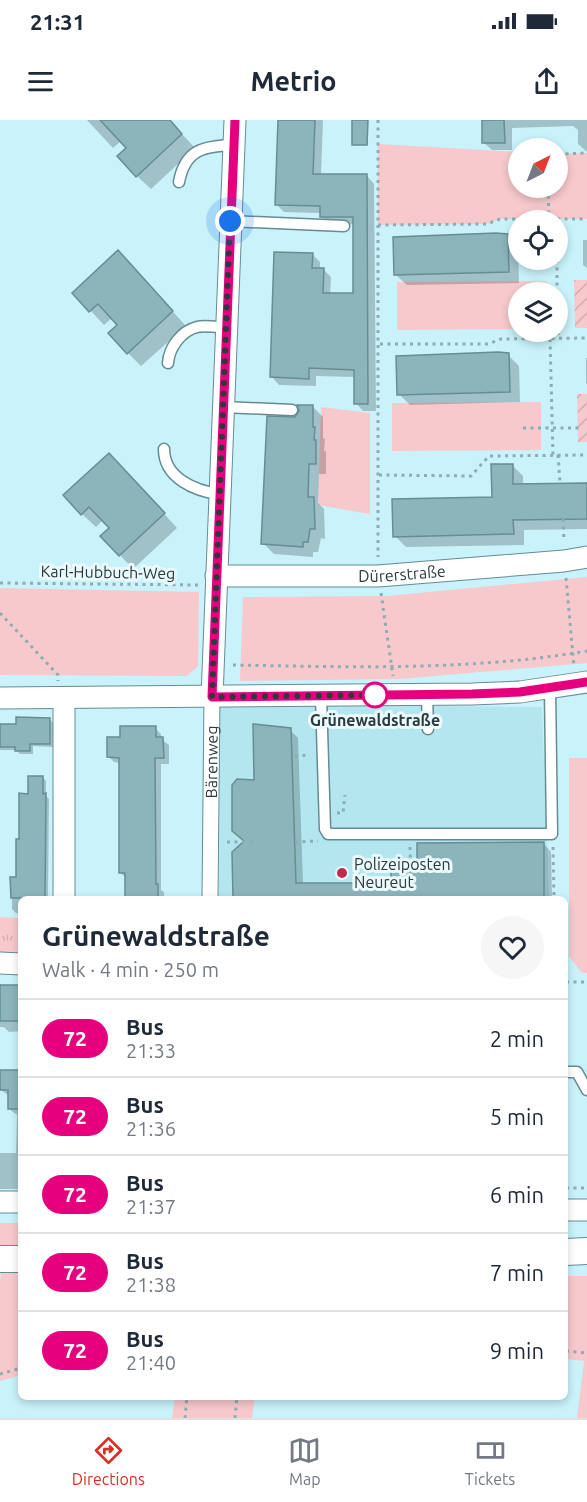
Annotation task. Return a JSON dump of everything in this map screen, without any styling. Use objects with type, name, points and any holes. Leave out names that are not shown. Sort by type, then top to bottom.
[{"type":"street","name":"Bärenweg","points":[[210,896],[213,665],[235,120]]},
{"type":"street","name":"Dürerstraße","points":[[216,581],[378,576],[564,561],[587,557]]},
{"type":"street","points":[[0,698],[501,693],[581,683]]},
{"type":"street","points":[[62,698],[64,896]]},
{"type":"street","points":[[0,963],[18,964]]},
{"type":"street","points":[[0,1202],[18,1202]]},
{"type":"street","points":[[568,1210],[587,1210]]},
{"type":"street","points":[[568,1252],[587,1251]]},
{"type":"street","points":[[0,1258],[18,1259]]},
{"type":"lane","points":[[179,182],[184,165],[200,149],[233,146]]},
{"type":"lane","points":[[230,221],[344,226]]},
{"type":"lane","points":[[168,363],[174,345],[191,330],[202,326],[225,328]]},
{"type":"lane","points":[[223,407],[292,410]]},
{"type":"lane","points":[[164,449],[168,467],[188,485],[205,492],[219,494]]},
{"type":"lane","points":[[321,696],[325,829],[328,834],[552,834],[550,688]]},
{"type":"lane","points":[[427,694],[428,729]]},
{"type":"lane","points":[[568,1072],[577,1072],[587,1090]]},
{"type":"path","points":[[378,120],[378,576],[396,695]]},
{"type":"path","points":[[568,154],[587,153]]},
{"type":"path","points":[[378,225],[487,224],[500,219],[508,219]]},
{"type":"path","points":[[568,220],[587,219]]},
{"type":"path","points":[[568,339],[587,338]]},
{"type":"path","points":[[379,344],[488,344],[508,339]]},
{"type":"path","points":[[550,342],[552,428],[560,483]]},
{"type":"path","points":[[523,428],[584,428]]},
{"type":"path","points":[[379,475],[471,476],[489,456],[587,455]]},
{"type":"path","points":[[564,561],[573,654],[581,683]]},
{"type":"path","name":"Karl-Hubbuch-Weg","points":[[0,583],[216,581]]},
{"type":"path","points":[[0,613],[58,675],[62,698]]},
{"type":"path","points":[[213,665],[392,667],[511,662],[587,651]]},
{"type":"path","points":[[343,810],[345,795]]},
{"type":"path","points":[[295,842],[323,841],[328,834]]},
{"type":"path","points":[[410,834],[411,884]]},
{"type":"path","points":[[552,834],[554,896]]},
{"type":"path","points":[[210,842],[255,842]]},
{"type":"path","points":[[568,982],[587,982]]},
{"type":"path","points":[[568,1188],[587,1188]]},
{"type":"path","points":[[568,1351],[587,1353]]},
{"type":"path","points":[[0,1374],[18,1369]]},
{"type":"path","points":[[184,1418],[186,1400]]},
{"type":"path","points":[[235,1418],[237,1400]]},
{"type":"shaded area","points":[[220,704],[542,707],[549,896],[219,896]]},
{"type":"green space","points":[[378,144],[508,151],[508,198],[568,198],[568,154],[587,153],[587,219],[568,219],[568,210],[508,210],[508,219],[500,219],[487,224],[378,225]]},
{"type":"green space","points":[[574,280],[587,280],[587,328],[575,328]]},
{"type":"green space","points":[[546,281],[508,282],[508,329],[397,330],[397,282]]},
{"type":"green space","points":[[577,394],[587,394],[587,442],[578,442]]},
{"type":"green space","points":[[541,402],[541,450],[392,451],[392,403]]},
{"type":"green space","points":[[321,407],[370,413],[370,514],[318,505]]},
{"type":"green space","points":[[587,577],[587,663],[400,679],[240,681],[243,597],[387,596]]},
{"type":"green space","points":[[0,588],[199,592],[198,666],[187,676],[0,675]]},
{"type":"green space","points":[[569,758],[587,758],[587,973],[582,973],[569,956]]},
{"type":"green space","points":[[0,917],[18,918],[18,954],[0,954]]},
{"type":"green space","points":[[0,1223],[18,1223],[18,1247],[0,1247]]},
{"type":"green space","points":[[2,1264],[18,1265],[18,1376],[0,1381]]},
{"type":"green space","points":[[568,1276],[587,1276],[587,1418],[577,1418],[584,1361],[568,1359]]},
{"type":"green space","points":[[174,1400],[255,1400],[252,1418],[172,1418]]},
{"type":"building","points":[[100,120],[170,120],[182,134],[136,177],[117,156],[126,148]]},
{"type":"building","points":[[278,120],[315,120],[313,174],[367,174],[368,404],[354,404],[354,370],[309,368],[309,379],[270,377],[274,252],[313,253],[312,268],[324,268],[323,293],[353,293],[353,217],[320,217],[320,206],[275,205]]},
{"type":"building","points":[[352,120],[368,120],[367,145],[352,145]]},
{"type":"building","points":[[482,120],[504,120],[505,143],[482,143]]},
{"type":"building","points":[[508,234],[509,272],[394,275],[393,237]]},
{"type":"building","points":[[118,250],[173,311],[127,354],[108,333],[117,325],[98,304],[89,312],[72,293]]},
{"type":"building","points":[[509,353],[510,392],[397,395],[396,356]]},
{"type":"building","points":[[297,405],[313,405],[316,464],[309,464],[308,497],[314,497],[315,529],[310,529],[308,542],[303,542],[303,547],[261,544],[267,416],[295,417],[299,411]]},
{"type":"building","points":[[109,453],[165,513],[119,556],[100,536],[109,528],[89,507],[81,515],[63,495]]},
{"type":"building","points":[[491,464],[513,464],[513,484],[587,483],[587,519],[513,520],[514,534],[393,537],[392,499],[492,497]]},
{"type":"building","points":[[16,717],[50,718],[50,744],[30,744],[30,751],[15,751],[15,747],[0,747],[0,724],[16,724]]},
{"type":"building","points":[[253,724],[291,728],[296,883],[391,883],[391,869],[417,869],[417,843],[544,842],[544,896],[233,896],[232,852],[244,841],[232,831],[232,785],[237,779],[254,780]]},
{"type":"building","points":[[120,726],[156,726],[156,737],[163,737],[164,758],[155,758],[158,896],[125,896],[125,873],[119,873],[119,758],[107,757],[107,737],[120,737]]},
{"type":"building","points":[[28,776],[43,776],[43,794],[46,793],[45,896],[11,898],[10,877],[16,877],[16,839],[19,839],[19,793],[28,794]]},
{"type":"building","points":[[0,985],[18,985],[18,1021],[0,1021]]},
{"type":"building","points":[[0,1070],[18,1070],[18,1109],[8,1109],[8,1090],[0,1090]]},
{"type":"bus line","name":"72","points":[[235,120],[212,697],[472,694],[520,692],[587,682]]},
{"type":"place","name":"Grünewaldstraße","points":[[375,695]]},
{"type":"place","name":"Polizeiposten Neureut","points":[[342,873]]},
{"type":"route","points":[[230,221],[212,697],[375,695]]}]
